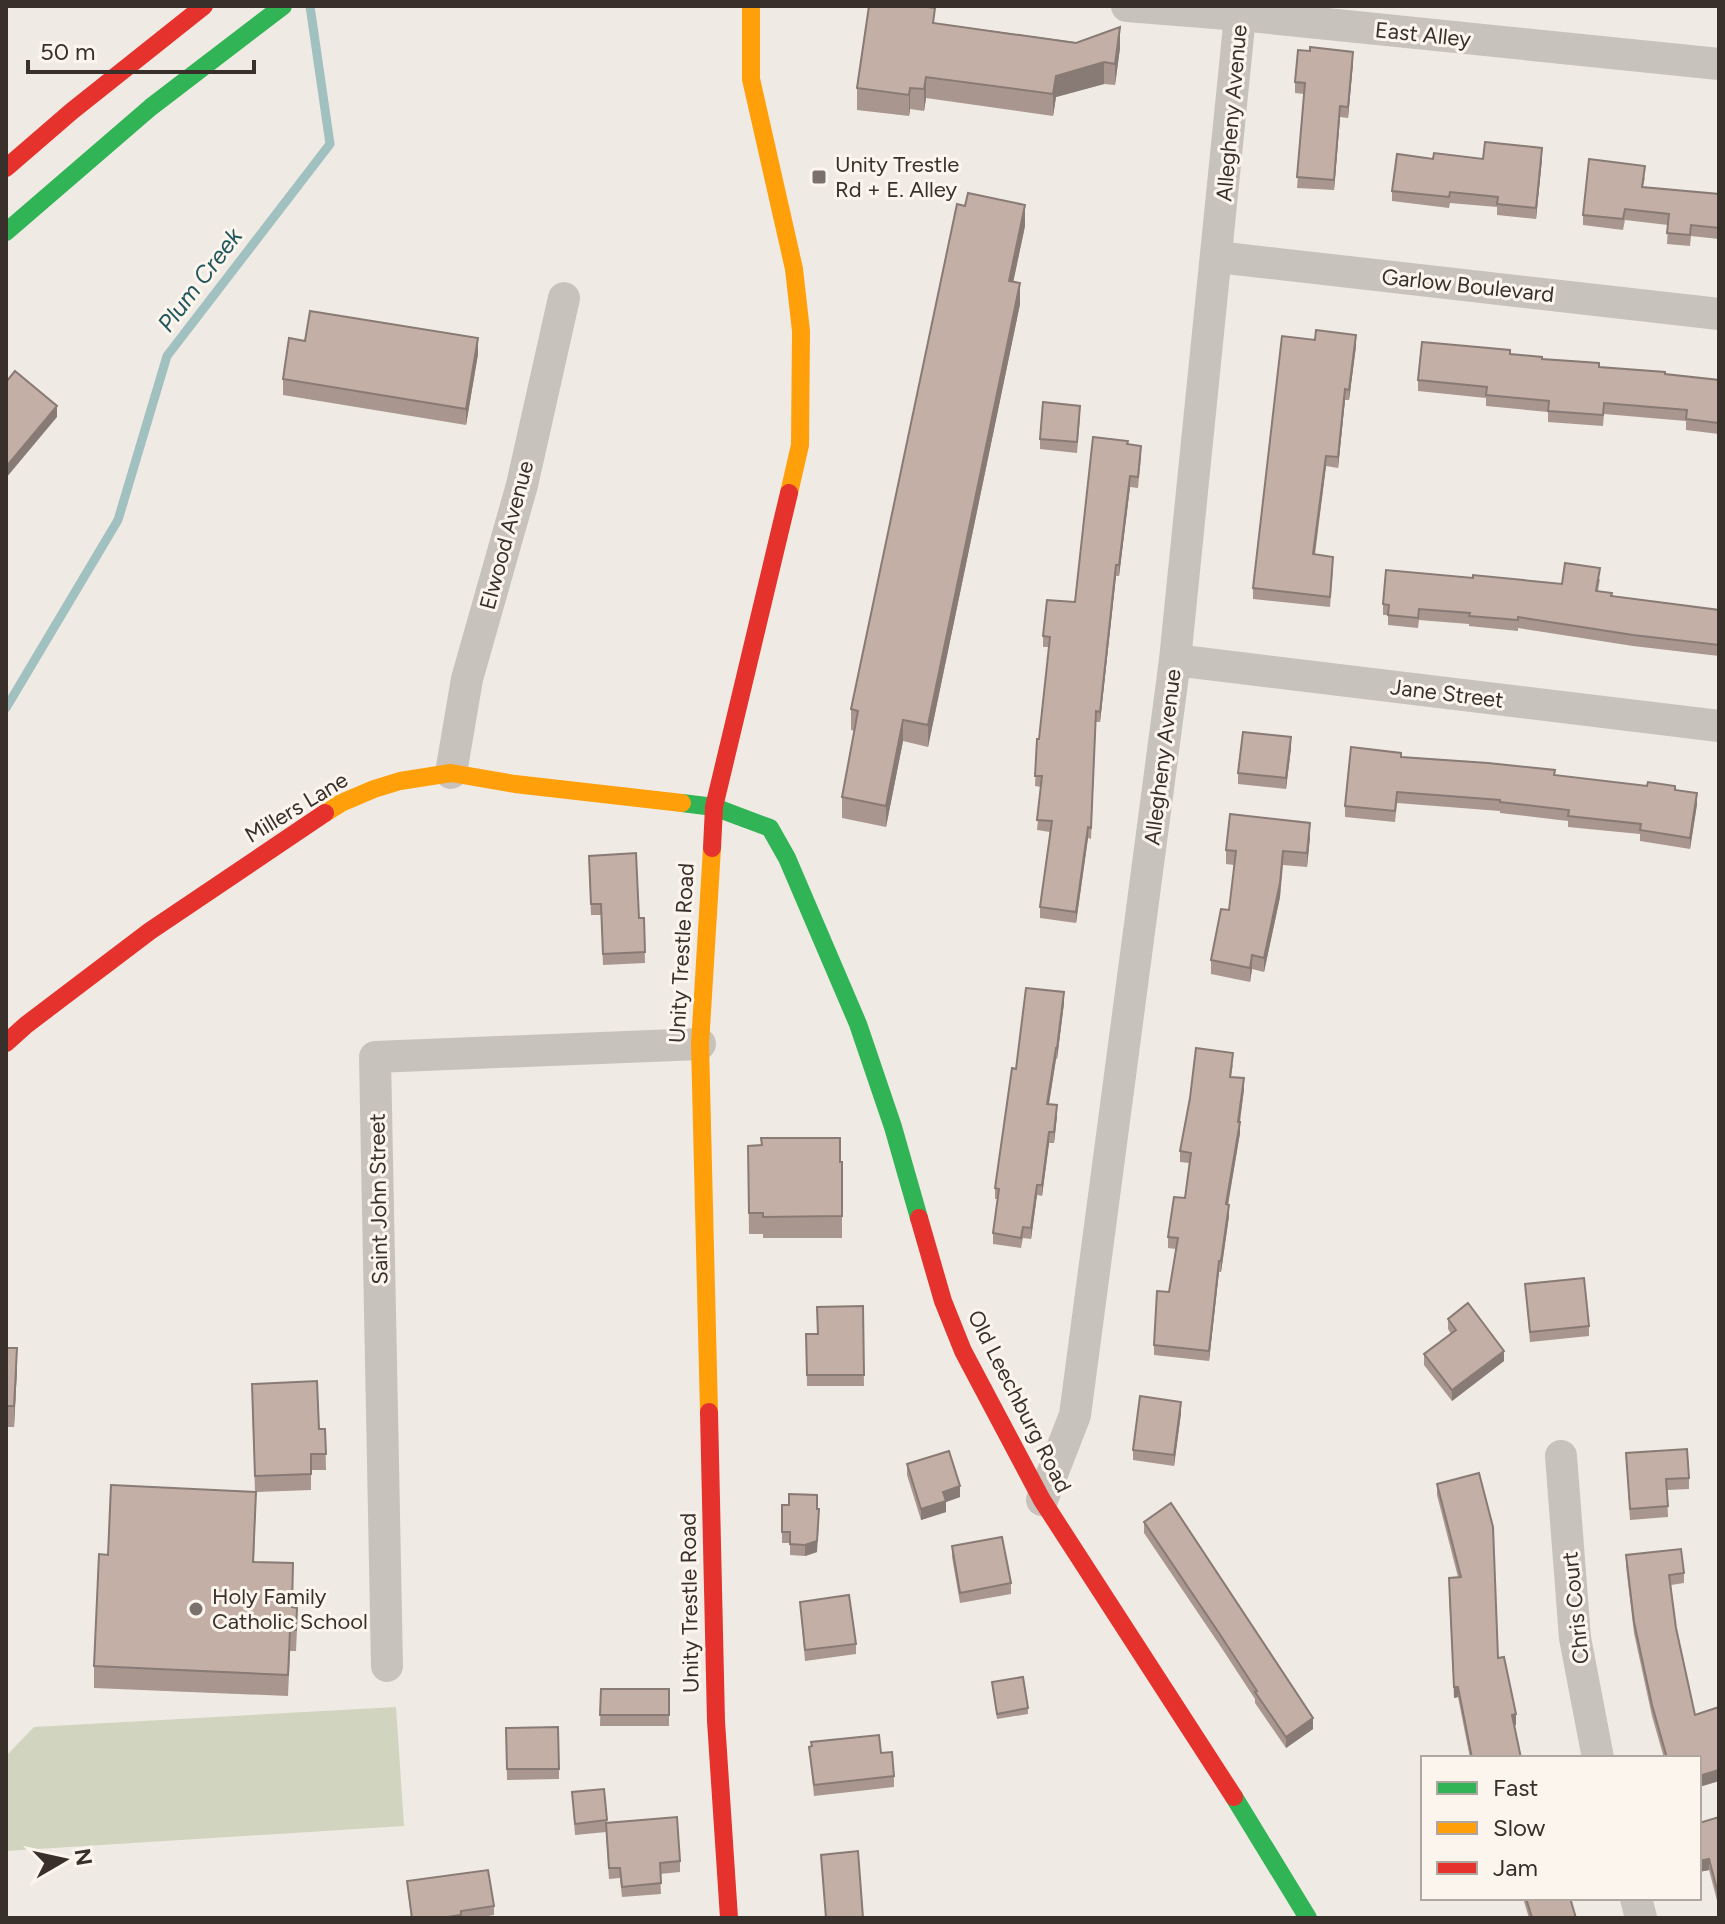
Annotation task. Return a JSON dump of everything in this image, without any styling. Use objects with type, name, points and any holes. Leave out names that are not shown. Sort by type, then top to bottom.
[{"type":"main road","points":[[6,168],[204,6]]},
{"type":"main road","points":[[6,232],[151,107],[283,6]]},
{"type":"main road","name":"Unity Trestle Road","points":[[729,1918],[716,1721],[700,1044],[714,807],[800,445],[801,331],[794,269],[751,79],[751,6]]},
{"type":"main road","name":"Millers Lane","points":[[6,1043],[150,931],[341,803],[374,789],[400,781],[451,773],[515,784],[714,807]]},
{"type":"main road","name":"Old Leechburg Road","points":[[714,807],[770,828],[787,858],[858,1024],[893,1127],[943,1301],[963,1351],[1042,1500],[1261,1839],[1308,1918]]},
{"type":"street","name":"East Alley","points":[[1127,6],[1240,11],[1719,64]]},
{"type":"street","name":"Allegheny Avenue","points":[[1042,1500],[1075,1415],[1175,660],[1240,11]]},
{"type":"street","name":"Garlow Boulevard","points":[[1217,257],[1719,314]]},
{"type":"street","name":"Elwood Avenue","points":[[451,773],[467,679],[522,485],[564,298]]},
{"type":"street","name":"Jane Street","points":[[1175,660],[1719,726]]},
{"type":"street","name":"Saint John Street","points":[[387,1666],[375,1057],[700,1044]]},
{"type":"street","name":"Chris Court","points":[[1561,1456],[1575,1638],[1598,1756]]},
{"type":"green space","points":[[396,1707],[404,1826],[6,1851],[6,1756],[34,1727]]},
{"type":"building","points":[[869,6],[935,8],[933,23],[1076,43],[1120,27],[1115,64],[1104,62],[1056,76],[1053,94],[926,77],[924,89],[910,88],[909,95],[857,88]]},
{"type":"building","points":[[1310,47],[1353,52],[1348,107],[1340,106],[1334,180],[1297,177],[1305,83],[1295,82],[1298,50],[1310,51]]},
{"type":"building","points":[[1485,142],[1542,148],[1536,208],[1497,204],[1498,197],[1450,192],[1449,197],[1392,191],[1397,154],[1433,159],[1434,153],[1483,159]]},
{"type":"building","points":[[1589,159],[1645,166],[1642,187],[1719,194],[1719,228],[1691,225],[1690,235],[1667,233],[1669,214],[1625,209],[1623,219],[1583,215]]},
{"type":"building","points":[[968,193],[1025,205],[1009,281],[1020,283],[928,725],[903,720],[886,806],[842,797],[858,711],[851,709],[957,204],[965,206]]},
{"type":"building","points":[[310,311],[478,338],[466,409],[283,379],[289,338],[305,341]]},
{"type":"building","points":[[1316,330],[1356,335],[1349,390],[1345,389],[1338,457],[1326,456],[1313,554],[1333,557],[1330,597],[1253,588],[1282,336],[1315,340]]},
{"type":"building","points":[[1422,342],[1510,350],[1510,354],[1542,359],[1599,363],[1599,367],[1719,380],[1719,423],[1686,419],[1687,410],[1604,403],[1603,415],[1548,411],[1549,401],[1486,395],[1487,387],[1418,380]]},
{"type":"building","points":[[15,371],[57,406],[6,467],[6,382]]},
{"type":"building","points":[[1043,402],[1080,406],[1077,442],[1040,439]]},
{"type":"building","points":[[1093,437],[1128,441],[1127,444],[1141,446],[1138,477],[1130,476],[1119,565],[1116,565],[1100,712],[1096,711],[1091,828],[1088,827],[1076,912],[1040,907],[1052,821],[1037,820],[1042,776],[1035,776],[1050,637],[1043,636],[1047,600],[1075,602]]},
{"type":"building","points":[[1565,563],[1600,568],[1596,591],[1612,593],[1611,596],[1719,610],[1719,645],[1518,617],[1518,620],[1419,609],[1418,618],[1388,615],[1389,605],[1383,604],[1386,570],[1562,584]]},
{"type":"building","points":[[1243,732],[1291,737],[1286,778],[1238,773]]},
{"type":"building","points":[[1351,747],[1401,753],[1401,757],[1555,770],[1554,775],[1647,786],[1648,782],[1675,786],[1675,790],[1697,793],[1690,838],[1640,830],[1641,824],[1568,816],[1569,810],[1500,800],[1397,792],[1395,811],[1345,806]]},
{"type":"building","points":[[1230,814],[1310,823],[1307,853],[1283,851],[1280,883],[1264,958],[1252,955],[1250,968],[1211,960],[1221,909],[1229,910],[1236,851],[1226,850]]},
{"type":"building","points":[[636,853],[639,918],[644,918],[645,952],[603,954],[601,904],[591,904],[589,856]]},
{"type":"building","points":[[1026,988],[1064,992],[1047,1104],[1057,1105],[1054,1132],[1049,1132],[1042,1185],[1037,1185],[1031,1228],[1023,1227],[1021,1238],[993,1233],[999,1189],[995,1188],[1012,1068],[1016,1069]]},
{"type":"building","points":[[1196,1048],[1233,1053],[1230,1077],[1244,1078],[1209,1351],[1154,1345],[1157,1291],[1169,1292],[1178,1238],[1168,1237],[1174,1197],[1185,1198],[1191,1153],[1180,1151]]},
{"type":"building","points":[[761,1138],[840,1138],[842,1216],[763,1217],[763,1213],[749,1213],[748,1146],[762,1145]]},
{"type":"building","points":[[1584,1278],[1589,1326],[1530,1332],[1525,1284]]},
{"type":"building","points":[[1468,1303],[1504,1351],[1452,1390],[1424,1354],[1456,1330],[1448,1319]]},
{"type":"building","points":[[863,1306],[864,1375],[807,1375],[806,1334],[818,1334],[817,1307]]},
{"type":"building","points":[[6,1348],[17,1348],[14,1406],[6,1406]]},
{"type":"building","points":[[317,1381],[319,1429],[325,1429],[326,1454],[311,1454],[311,1474],[255,1476],[252,1384]]},
{"type":"building","points":[[1140,1396],[1181,1402],[1174,1455],[1133,1450]]},
{"type":"building","points":[[1687,1449],[1689,1478],[1666,1479],[1668,1506],[1630,1509],[1626,1453]]},
{"type":"building","points":[[949,1451],[960,1486],[943,1492],[946,1501],[921,1509],[907,1464]]},
{"type":"building","points":[[1479,1473],[1493,1527],[1498,1658],[1504,1657],[1516,1714],[1512,1715],[1521,1756],[1472,1756],[1458,1687],[1454,1687],[1449,1578],[1461,1577],[1437,1484]]},
{"type":"building","points":[[111,1485],[256,1492],[253,1562],[293,1563],[292,1607],[297,1608],[296,1630],[290,1630],[288,1675],[94,1666],[99,1554],[108,1555]]},
{"type":"building","points":[[789,1494],[817,1495],[817,1541],[805,1545],[790,1544],[790,1532],[782,1532],[782,1505],[789,1505]]},
{"type":"building","points":[[1171,1503],[1313,1718],[1286,1737],[1144,1522]]},
{"type":"building","points":[[1002,1537],[1011,1583],[960,1593],[952,1546]]},
{"type":"building","points":[[1681,1549],[1684,1573],[1669,1575],[1676,1628],[1695,1715],[1719,1707],[1719,1770],[1701,1775],[1701,1756],[1666,1756],[1634,1622],[1626,1555]]},
{"type":"building","points":[[849,1595],[856,1644],[805,1650],[800,1602]]},
{"type":"building","points":[[1023,1677],[1028,1708],[997,1714],[992,1682]]},
{"type":"building","points":[[601,1689],[669,1689],[669,1715],[600,1715]]},
{"type":"building","points":[[558,1727],[559,1769],[507,1769],[506,1728]]},
{"type":"building","points":[[879,1735],[881,1753],[892,1752],[894,1776],[814,1785],[811,1742]]},
{"type":"building","points":[[604,1789],[607,1820],[575,1824],[572,1792]]},
{"type":"building","points":[[677,1817],[680,1861],[660,1863],[661,1883],[622,1887],[620,1868],[609,1868],[606,1823]]},
{"type":"building","points":[[1719,1817],[1719,1897],[1709,1859],[1701,1861],[1701,1822]]},
{"type":"building","points":[[858,1851],[863,1918],[826,1918],[821,1855]]},
{"type":"building","points":[[488,1870],[494,1906],[461,1911],[461,1915],[441,1918],[412,1918],[407,1881]]},
{"type":"building","points":[[1527,1900],[1571,1900],[1576,1918],[1532,1918]]},
{"type":"waterway","name":"Plum Creek","points":[[6,708],[118,520],[167,356],[330,144],[310,6]]},
{"type":"traffic: fast","points":[[6,232],[151,107],[283,6]]},
{"type":"traffic: fast","points":[[682,803],[714,807],[770,828],[787,858],[858,1024],[893,1127],[919,1218]]},
{"type":"traffic: fast","points":[[1234,1797],[1308,1918]]},
{"type":"traffic: slow","points":[[751,6],[751,79],[794,269],[801,331],[800,445],[789,493]]},
{"type":"traffic: slow","points":[[325,813],[374,789],[400,781],[451,773],[515,784],[682,803]]},
{"type":"traffic: slow","points":[[709,1412],[700,1044],[712,848]]},
{"type":"traffic: jam","points":[[6,168],[204,6]]},
{"type":"traffic: jam","points":[[712,848],[714,807],[789,493]]},
{"type":"traffic: jam","points":[[6,1043],[150,931],[325,813]]},
{"type":"traffic: jam","points":[[919,1218],[943,1301],[963,1351],[1042,1500],[1234,1797]]},
{"type":"traffic: jam","points":[[709,1412],[716,1721],[729,1918]]},
{"type":"place","name":"Unity Trestle Rd + E. Alley","points":[[819,177]]},
{"type":"place","name":"Holy Family Catholic School","points":[[196,1609]]}]
